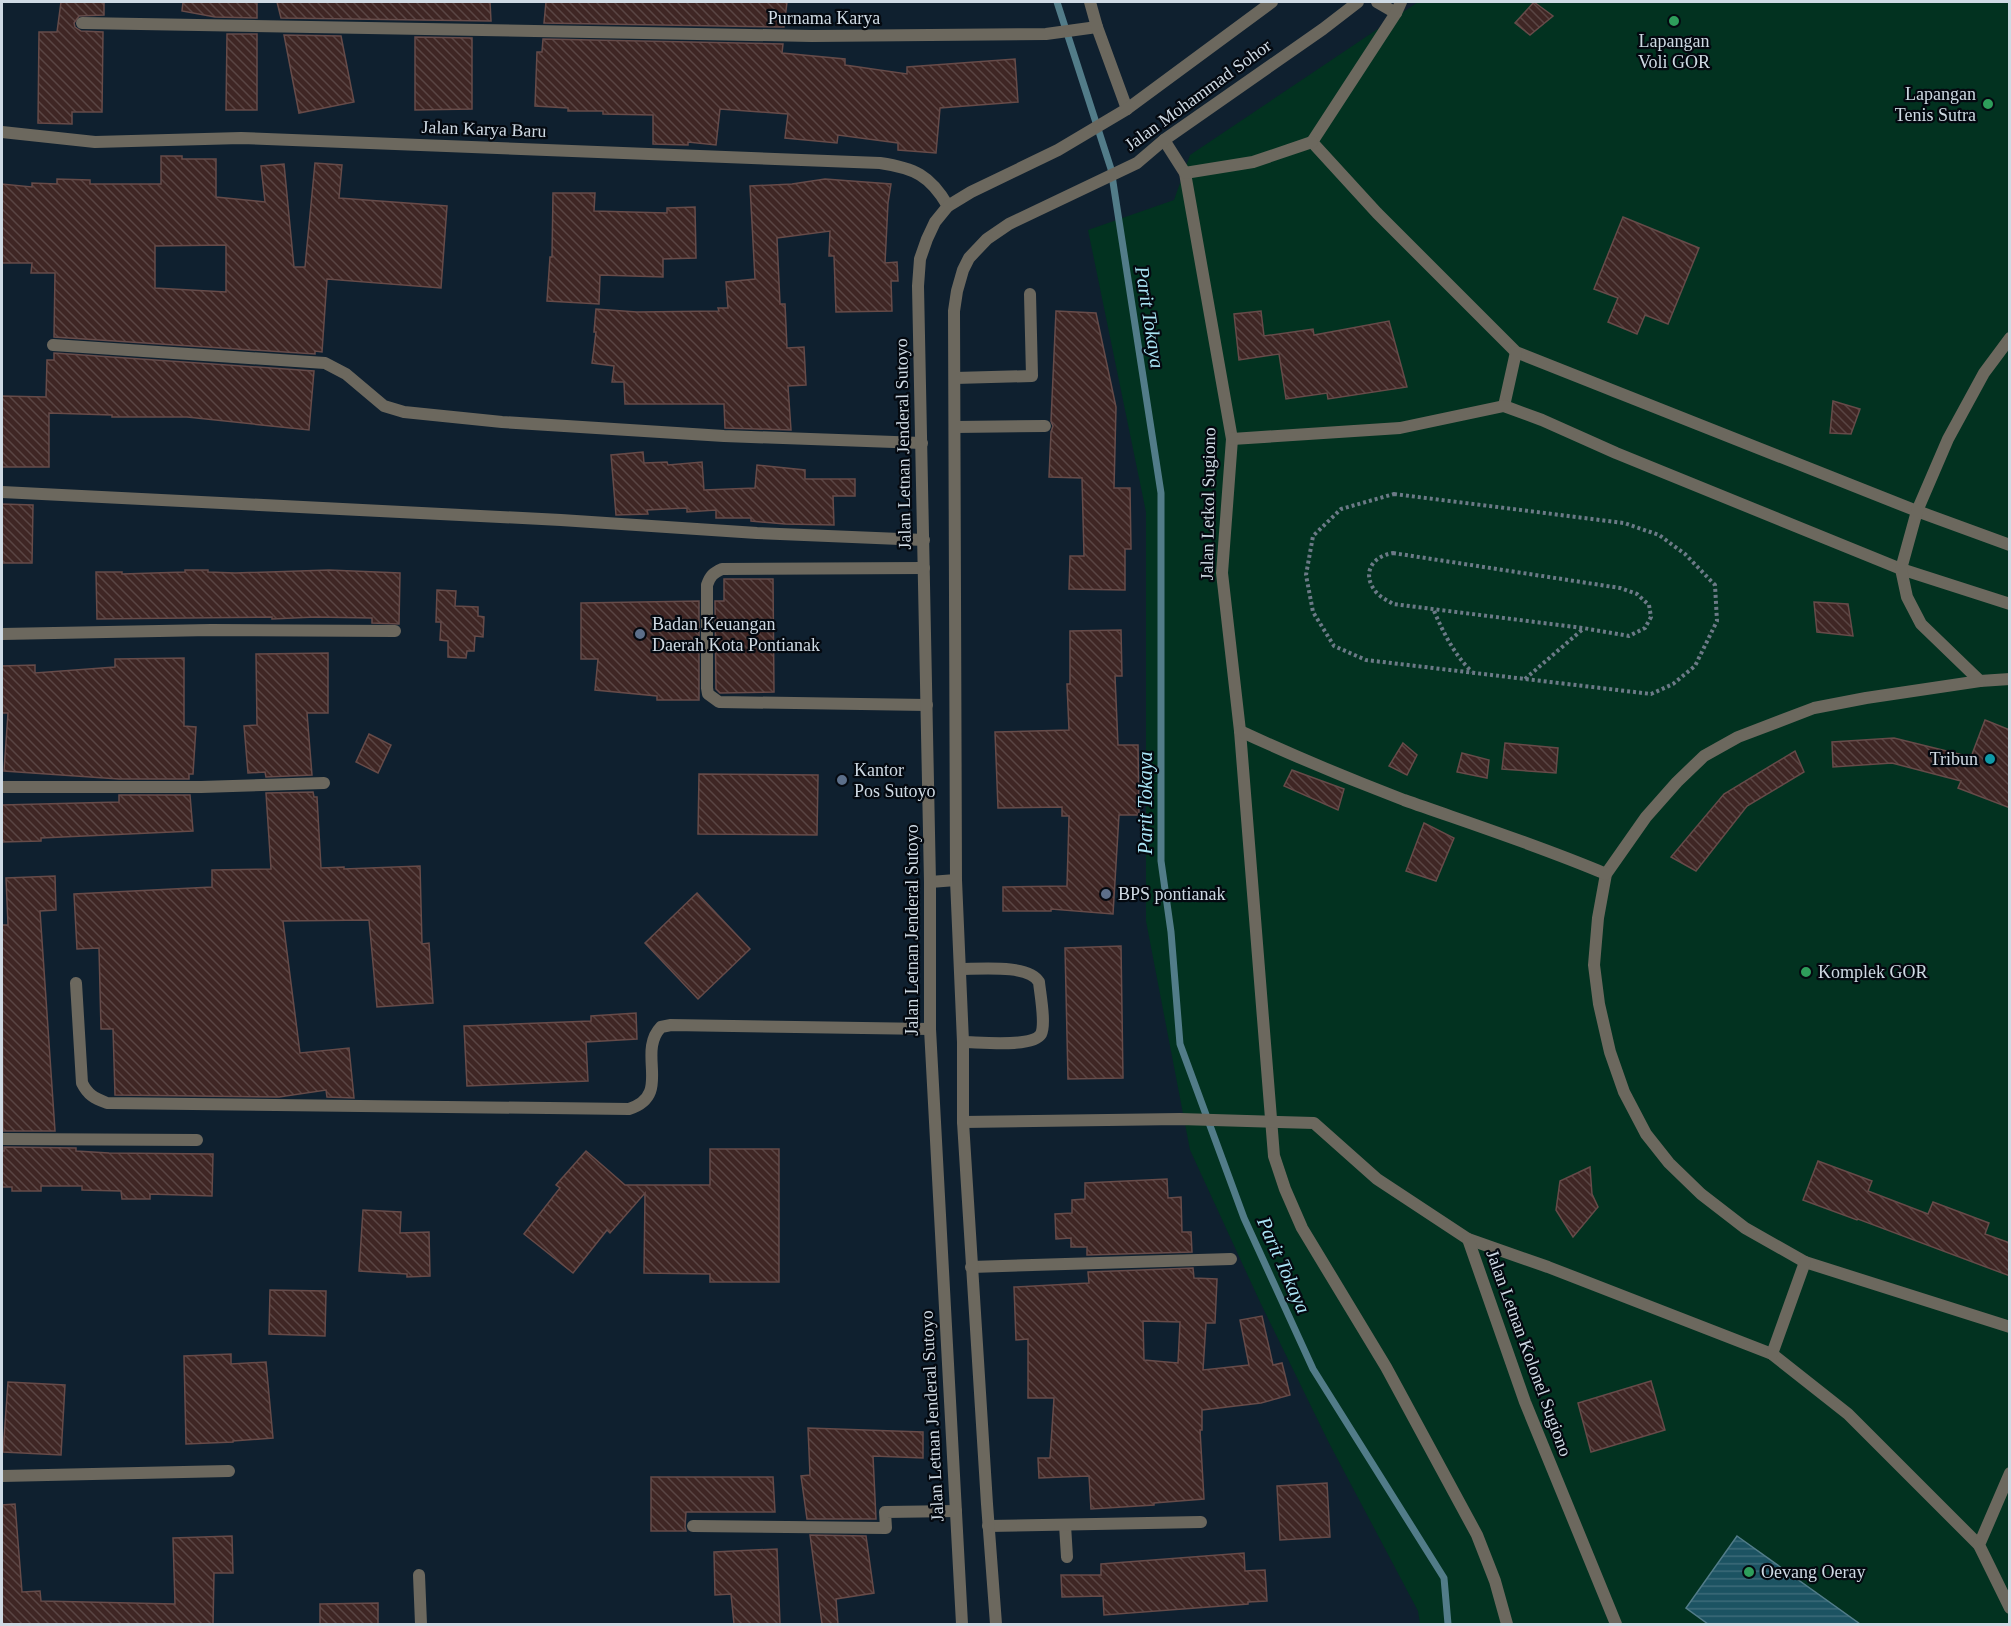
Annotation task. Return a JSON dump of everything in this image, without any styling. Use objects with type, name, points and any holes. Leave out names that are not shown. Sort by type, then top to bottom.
[{"type":"street","points":[[1090,2],[1122,112]]},
{"type":"street","name":"Jalan Mohammad Sohor","points":[[948,206],[971,192],[1059,150],[1122,112],[1272,2]]},
{"type":"street","name":"Jalan Mohammad Sohor","points":[[955,378],[954,311],[957,291],[969,258],[987,239],[1009,224],[1137,163],[1164,140],[1358,2]]},
{"type":"street","points":[[1185,173],[1253,162],[1312,142],[1399,7],[1377,2]]},
{"type":"street","name":"Purnama Karya","points":[[82,23],[812,36],[1046,34],[1097,27]]},
{"type":"street","name":"Jalan Karya Baru","points":[[2,132],[95,142],[241,138],[880,163],[916,171],[932,182],[948,206]]},
{"type":"street","name":"Jalan Letkol Sugiono","points":[[1164,140],[1185,173],[1232,438],[1222,573],[1240,731],[1274,1156],[1302,1228],[1386,1367],[1477,1535],[1495,1581],[1507,1624]]},
{"type":"street","points":[[1312,142],[1377,213],[1515,352],[1917,511],[2010,545]]},
{"type":"street","name":"Jalan Letnan Jenderal Sutoyo","points":[[948,206],[935,222],[927,239],[920,260],[918,286],[930,882],[930,1029],[962,1624]]},
{"type":"street","points":[[996,1624],[963,1122],[963,1041],[956,879],[955,378],[1032,375],[1030,294]]},
{"type":"street","points":[[1980,681],[1921,624],[1907,597],[1901,569],[1917,511],[1948,439],[1984,373],[2010,338]]},
{"type":"street","points":[[53,345],[324,363],[346,374],[384,406],[404,412],[502,422],[724,436],[922,444]]},
{"type":"street","points":[[1504,406],[1515,352]]},
{"type":"street","points":[[1232,438],[1400,428],[1504,406],[1901,569],[2010,604]]},
{"type":"street","points":[[955,426],[1045,426]]},
{"type":"street","points":[[2,492],[924,540]]},
{"type":"street","points":[[924,568],[722,570],[714,573],[707,585],[707,688],[708,694],[719,702],[927,705]]},
{"type":"street","points":[[2,634],[210,630],[394,631]]},
{"type":"street","points":[[2010,679],[1980,681],[1814,708],[1738,737],[1704,756],[1646,817],[1606,874],[1598,918],[1594,965],[1607,1042],[1624,1092],[1646,1134],[1669,1163],[1701,1194],[1745,1228],[1805,1262],[2010,1328]]},
{"type":"street","points":[[1240,731],[1317,766],[1403,800],[1569,858],[1606,874]]},
{"type":"street","points":[[2,787],[201,787],[324,783]]},
{"type":"street","points":[[930,882],[956,879]]},
{"type":"street","points":[[960,969],[1016,970],[1036,976],[1039,982],[1042,1028],[1037,1038],[1025,1043],[963,1041]]},
{"type":"street","points":[[76,983],[82,1083],[93,1097],[107,1103],[629,1109],[648,1099],[651,1088],[652,1040],[661,1027],[670,1025],[930,1029]]},
{"type":"street","points":[[963,1122],[1180,1119],[1270,1122]]},
{"type":"street","name":"Jalan Letnan Kolonel Sugiono","points":[[1270,1122],[1314,1123],[1377,1179],[1468,1239],[1525,1402],[1616,1624]]},
{"type":"street","points":[[2,1139],[197,1140]]},
{"type":"street","points":[[1468,1239],[1548,1267],[1772,1354],[1848,1414],[1979,1545],[2010,1608]]},
{"type":"street","points":[[971,1267],[1231,1259]]},
{"type":"street","points":[[1772,1354],[1805,1262]]},
{"type":"street","points":[[2,1476],[229,1471]]},
{"type":"street","points":[[1979,1545],[2010,1473]]},
{"type":"street","points":[[693,1526],[886,1528],[885,1512],[956,1511]]},
{"type":"street","points":[[988,1526],[1201,1522]]},
{"type":"street","points":[[1065,1525],[1067,1557]]},
{"type":"street","points":[[419,1575],[422,1624]]},
{"type":"path","points":[[1394,494],[1624,523],[1659,536],[1684,554],[1715,585],[1717,621],[1695,666],[1673,684],[1651,694],[1525,679],[1366,660],[1334,646],[1313,612],[1306,575],[1312,536],[1341,509],[1394,494]]},
{"type":"path","points":[[1394,553],[1620,588],[1637,594],[1649,605],[1651,617],[1645,628],[1629,636],[1583,628],[1392,604],[1377,593],[1369,580],[1371,566],[1382,555],[1394,553]]},
{"type":"path","points":[[1433,610],[1448,642],[1459,659],[1473,673]]},
{"type":"path","points":[[1525,679],[1583,628]]},
{"type":"green space","points":[[1418,2],[2009,2],[2009,1624],[1420,1624],[1418,1611],[1329,1443],[1260,1302],[1190,1150],[1146,921],[1146,512],[1088,230],[1174,200],[1190,155]]},
{"type":"water","name":"Oevang Oeray","points":[[1737,1536],[1860,1624],[1708,1624],[1686,1608]]},
{"type":"building","points":[[61,2],[104,2],[104,15],[79,16],[74,23],[75,27],[81,31],[103,32],[102,112],[72,112],[72,124],[38,123],[39,32],[57,32]]},
{"type":"building","points":[[183,2],[257,2],[257,18],[215,17],[182,11]]},
{"type":"building","points":[[277,2],[490,2],[491,21],[281,18]]},
{"type":"building","points":[[546,2],[787,2],[784,27],[544,23]]},
{"type":"building","points":[[1534,2],[1553,16],[1530,35],[1515,23]]},
{"type":"building","points":[[227,34],[257,34],[257,110],[226,110]]},
{"type":"building","points":[[284,35],[341,36],[354,102],[299,113]]},
{"type":"building","points":[[415,37],[472,38],[472,109],[415,110]]},
{"type":"building","points":[[543,39],[783,44],[782,53],[845,59],[845,65],[907,74],[907,67],[1015,59],[1018,102],[940,108],[936,153],[898,150],[898,143],[838,135],[837,143],[785,138],[788,114],[720,109],[716,145],[688,142],[688,145],[653,144],[653,115],[603,114],[603,111],[568,111],[568,108],[535,106],[537,52],[542,52]]},
{"type":"building","points":[[161,156],[182,156],[182,159],[216,159],[216,197],[265,202],[261,166],[284,164],[294,267],[305,267],[315,163],[342,165],[339,198],[447,206],[441,288],[327,279],[322,352],[315,351],[315,354],[54,337],[55,273],[31,273],[32,263],[2,263],[2,184],[32,187],[32,183],[57,184],[57,179],[90,180],[90,184],[161,184]],"holes":[[[226,245],[226,292],[155,288],[155,246]]]},
{"type":"building","points":[[825,179],[891,184],[885,263],[897,262],[898,281],[891,281],[892,311],[836,312],[834,256],[829,256],[830,231],[777,238],[780,304],[785,304],[787,348],[804,347],[806,385],[788,386],[791,430],[725,428],[724,404],[625,404],[624,382],[612,382],[614,366],[592,363],[596,309],[637,312],[719,311],[718,308],[728,308],[726,282],[755,279],[750,186],[792,184]]},
{"type":"building","points":[[553,193],[595,193],[594,211],[667,213],[667,208],[695,207],[696,258],[663,259],[663,277],[600,275],[599,304],[547,301],[550,257],[552,257]]},
{"type":"building","points":[[1623,217],[1699,248],[1668,324],[1645,315],[1637,334],[1608,322],[1618,298],[1594,289]]},
{"type":"building","points":[[1056,311],[1096,313],[1116,407],[1114,488],[1130,488],[1131,549],[1125,549],[1125,590],[1069,589],[1070,556],[1084,556],[1082,478],[1049,477],[1053,426],[1051,421]]},
{"type":"building","points":[[1261,311],[1264,336],[1313,329],[1314,335],[1389,321],[1407,387],[1328,399],[1327,393],[1286,399],[1279,354],[1239,360],[1234,314]]},
{"type":"building","points":[[54,353],[314,371],[309,430],[187,417],[112,417],[112,415],[49,413],[49,467],[2,467],[2,396],[46,397],[47,360],[54,360]]},
{"type":"building","points":[[1833,401],[1860,409],[1851,434],[1830,433]]},
{"type":"building","points":[[643,452],[644,463],[667,462],[668,465],[702,462],[704,490],[755,488],[757,465],[805,470],[805,479],[855,479],[855,496],[833,496],[834,525],[785,524],[751,521],[751,518],[716,518],[716,510],[687,512],[687,508],[647,510],[648,514],[616,515],[611,455]]},
{"type":"building","points":[[2,504],[33,505],[32,563],[2,563]]},
{"type":"building","points":[[185,570],[235,573],[329,570],[400,573],[399,624],[372,623],[372,618],[315,617],[97,619],[96,572],[122,572],[122,574],[185,572]]},
{"type":"building","points":[[724,579],[773,579],[774,692],[720,693],[716,689],[715,601],[724,601]]},
{"type":"building","points":[[437,590],[456,591],[455,606],[478,607],[478,616],[484,617],[483,637],[475,636],[474,651],[467,651],[466,658],[448,657],[448,641],[440,640],[441,622],[436,622]]},
{"type":"building","points":[[699,601],[699,700],[657,700],[657,696],[595,690],[598,659],[581,659],[581,603]]},
{"type":"building","points":[[1814,602],[1848,604],[1853,636],[1817,632]]},
{"type":"building","points":[[1121,630],[1122,676],[1115,676],[1118,745],[1138,745],[1139,815],[1119,815],[1113,914],[1051,909],[1051,911],[1003,911],[1003,887],[1067,886],[1069,816],[1062,816],[1062,807],[998,808],[995,732],[1069,730],[1067,684],[1070,684],[1070,631]]},
{"type":"building","points":[[328,653],[328,713],[307,713],[312,775],[266,777],[265,772],[248,773],[244,726],[257,725],[256,654]]},
{"type":"building","points":[[184,658],[184,726],[196,727],[193,774],[189,774],[189,779],[119,779],[4,771],[8,713],[2,713],[2,666],[35,665],[35,673],[115,667],[115,659]]},
{"type":"building","points":[[1985,720],[2010,730],[2010,808],[1958,788],[1961,781],[1892,763],[1833,767],[1832,742],[1894,738],[1971,757]]},
{"type":"building","points":[[369,734],[391,745],[378,773],[356,762]]},
{"type":"building","points":[[1403,743],[1417,755],[1407,775],[1389,766]]},
{"type":"building","points":[[1505,743],[1558,748],[1556,773],[1502,769]]},
{"type":"building","points":[[1795,751],[1804,772],[1747,806],[1696,871],[1671,857],[1724,794]]},
{"type":"building","points":[[1462,753],[1489,760],[1487,778],[1457,772]]},
{"type":"building","points":[[1292,770],[1344,789],[1338,810],[1284,786]]},
{"type":"building","points":[[699,774],[818,775],[817,835],[698,834]]},
{"type":"building","points":[[313,792],[314,797],[317,797],[321,868],[420,866],[422,944],[429,943],[433,1003],[377,1007],[369,920],[283,921],[300,1053],[349,1048],[354,1098],[327,1097],[326,1090],[279,1097],[115,1095],[113,1029],[101,1029],[99,948],[77,949],[74,894],[212,887],[212,870],[271,869],[266,793]]},
{"type":"building","points":[[119,795],[190,795],[193,831],[2,842],[2,805],[119,802]]},
{"type":"building","points":[[1424,823],[1454,838],[1436,881],[1406,871]]},
{"type":"building","points":[[55,876],[56,910],[40,911],[55,1131],[3,1131],[2,925],[8,925],[6,878]]},
{"type":"building","points":[[697,893],[750,949],[698,999],[645,943]]},
{"type":"building","points":[[1121,946],[1123,1078],[1068,1079],[1065,948]]},
{"type":"building","points":[[636,1013],[637,1039],[586,1042],[588,1081],[467,1086],[464,1026],[591,1021],[591,1016]]},
{"type":"building","points":[[4,1147],[76,1148],[76,1151],[109,1153],[213,1154],[212,1196],[150,1194],[150,1199],[122,1199],[121,1191],[82,1190],[82,1186],[41,1186],[41,1191],[12,1191],[12,1187],[2,1187]]},
{"type":"building","points":[[710,1149],[779,1149],[779,1282],[710,1282],[710,1274],[644,1273],[645,1193],[610,1233],[607,1230],[573,1273],[524,1234],[560,1188],[556,1185],[586,1151],[625,1185],[710,1185]]},
{"type":"building","points":[[1818,1161],[1872,1181],[1868,1191],[1928,1214],[1933,1202],[1989,1223],[1985,1234],[2010,1243],[2010,1276],[1803,1200]]},
{"type":"building","points":[[1590,1167],[1592,1194],[1598,1207],[1573,1237],[1556,1210],[1560,1181]]},
{"type":"building","points":[[1167,1179],[1168,1198],[1181,1197],[1182,1232],[1191,1232],[1192,1252],[1087,1255],[1087,1247],[1071,1247],[1071,1238],[1056,1239],[1055,1214],[1072,1213],[1072,1200],[1085,1199],[1085,1183]]},
{"type":"building","points":[[363,1210],[401,1212],[400,1233],[429,1232],[430,1276],[407,1277],[407,1274],[359,1271]]},
{"type":"building","points":[[1193,1268],[1194,1278],[1217,1279],[1215,1323],[1206,1323],[1203,1370],[1249,1365],[1240,1320],[1262,1316],[1273,1365],[1282,1363],[1290,1395],[1261,1403],[1202,1410],[1202,1430],[1200,1430],[1204,1499],[1091,1509],[1089,1476],[1039,1478],[1038,1458],[1050,1458],[1054,1398],[1028,1398],[1028,1339],[1016,1340],[1014,1287],[1089,1283],[1088,1272]],"holes":[[[1143,1321],[1180,1322],[1178,1363],[1144,1360]]]},
{"type":"building","points":[[270,1290],[326,1291],[325,1336],[269,1334]]},
{"type":"building","points":[[231,1354],[231,1364],[266,1362],[273,1438],[186,1444],[184,1356]]},
{"type":"building","points":[[1651,1381],[1665,1430],[1591,1452],[1578,1403]]},
{"type":"building","points":[[8,1382],[65,1385],[61,1455],[3,1452]]},
{"type":"building","points":[[808,1428],[923,1432],[923,1458],[873,1456],[876,1519],[807,1519],[801,1476],[810,1475]]},
{"type":"building","points":[[651,1477],[773,1477],[775,1512],[686,1512],[686,1531],[651,1531]]},
{"type":"building","points":[[1327,1483],[1330,1537],[1280,1540],[1277,1486]]},
{"type":"building","points":[[15,1504],[22,1592],[40,1591],[41,1601],[175,1604],[173,1538],[232,1536],[233,1573],[214,1573],[213,1624],[2,1624],[2,1505]]},
{"type":"building","points":[[810,1535],[866,1536],[874,1593],[836,1599],[838,1624],[822,1624]]},
{"type":"building","points":[[777,1549],[780,1624],[734,1624],[731,1594],[715,1595],[714,1552]]},
{"type":"building","points":[[1244,1553],[1245,1571],[1265,1570],[1267,1601],[1104,1615],[1103,1596],[1062,1597],[1061,1575],[1101,1575],[1101,1564]]},
{"type":"building","points":[[378,1603],[378,1624],[320,1624],[320,1604]]},
{"type":"waterway","name":"Parit Tokaya","points":[[1057,2],[1111,169],[1161,493],[1161,861],[1171,932],[1180,1044],[1244,1218],[1313,1369],[1444,1578],[1448,1624]]},
{"type":"place","name":"Lapangan Voli GOR","points":[[1674,21]]},
{"type":"place","name":"Lapangan Tenis Sutra","points":[[1988,104]]},
{"type":"place","name":"Badan Keuangan Daerah Kota Pontianak","points":[[640,634]]},
{"type":"place","name":"Tribun","points":[[1990,759]]},
{"type":"place","name":"Kantor Pos Sutoyo","points":[[842,780]]},
{"type":"place","name":"BPS pontianak","points":[[1106,894]]},
{"type":"place","name":"Komplek GOR","points":[[1806,972]]},
{"type":"place","name":"Oevang Oeray","points":[[1749,1572]]}]
